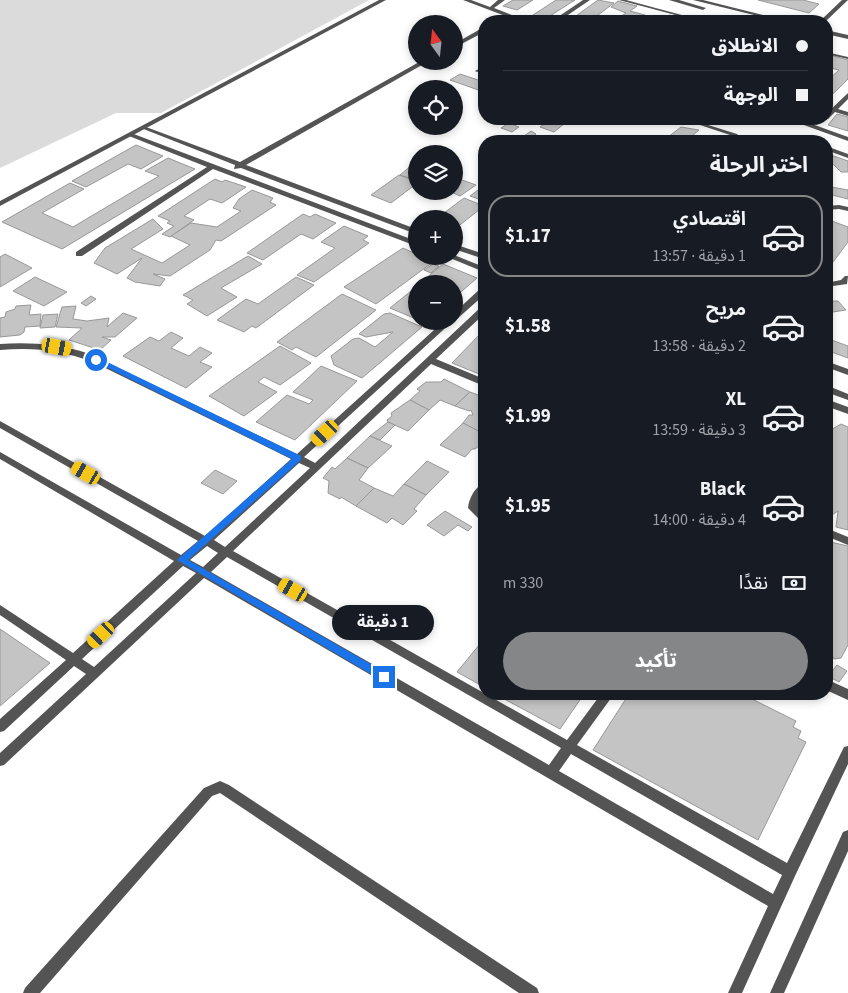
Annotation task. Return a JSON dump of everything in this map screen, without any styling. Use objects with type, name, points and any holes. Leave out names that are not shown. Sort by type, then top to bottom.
[{"type":"street","points":[[0,204],[383,0]]},
{"type":"street","points":[[466,0],[507,15]]},
{"type":"street","points":[[490,9],[502,0]]},
{"type":"street","points":[[564,15],[586,0]]},
{"type":"street","points":[[672,0],[733,15]]},
{"type":"street","points":[[696,0],[759,15]]},
{"type":"street","points":[[836,0],[844,1]]},
{"type":"street","points":[[829,15],[844,1]]},
{"type":"street","points":[[463,41],[478,32]]},
{"type":"street","points":[[833,34],[848,37]]},
{"type":"street","points":[[833,41],[848,44]]},
{"type":"street","points":[[229,172],[410,70]]},
{"type":"street","points":[[848,95],[834,110],[848,114]]},
{"type":"street","points":[[808,125],[848,139]]},
{"type":"street","points":[[816,128],[819,125]]},
{"type":"street","points":[[144,128],[408,229]]},
{"type":"street","points":[[131,135],[408,241]]},
{"type":"street","points":[[833,151],[848,156]]},
{"type":"street","points":[[79,254],[213,166]]},
{"type":"street","points":[[833,207],[848,209]]},
{"type":"street","points":[[463,250],[478,256]]},
{"type":"street","points":[[463,262],[478,268]]},
{"type":"street","points":[[833,283],[844,282],[848,278]]},
{"type":"street","points":[[463,309],[478,295]]},
{"type":"street","points":[[0,761],[478,314]]},
{"type":"street","points":[[0,727],[182,560],[206,541],[439,330]]},
{"type":"street","points":[[0,347],[42,344],[72,350],[316,467]]},
{"type":"street","points":[[430,360],[478,380]]},
{"type":"street","points":[[833,367],[848,372]]},
{"type":"street","points":[[833,391],[848,397]]},
{"type":"street","points":[[833,405],[848,410]]},
{"type":"street","points":[[0,424],[478,696]]},
{"type":"street","points":[[0,455],[776,903]]},
{"type":"street","points":[[478,494],[474,500],[473,508],[478,512]]},
{"type":"street","points":[[833,535],[848,541]]},
{"type":"street","points":[[0,609],[94,673]]},
{"type":"street","points":[[833,688],[848,695]]},
{"type":"street","points":[[486,700],[790,872]]},
{"type":"street","points":[[550,773],[603,700]]},
{"type":"street","points":[[735,993],[848,751]]},
{"type":"street","points":[[30,993],[208,792],[220,787],[365,880],[532,993]]},
{"type":"street","points":[[777,993],[848,836]]},
{"type":"lane","points":[[621,0],[679,15]]},
{"type":"lane","points":[[833,55],[848,58]]},
{"type":"lane","points":[[704,125],[735,135]]},
{"type":"shaded area","points":[[0,0],[369,0],[161,113],[116,113],[0,168]]},
{"type":"building","points":[[513,0],[533,0],[517,10],[503,6]]},
{"type":"building","points":[[556,0],[575,0],[551,15],[533,15]]},
{"type":"building","points":[[598,0],[614,3],[598,15],[577,15]]},
{"type":"building","points":[[758,0],[803,0],[819,4],[809,13]]},
{"type":"building","points":[[618,1],[637,6],[630,11],[645,15],[623,15],[626,13],[611,7]]},
{"type":"building","points":[[833,56],[848,60],[848,79],[833,94],[833,76],[839,70],[833,69]]},
{"type":"building","points":[[460,74],[478,80],[478,90],[463,85],[463,80],[450,80]]},
{"type":"building","points":[[837,114],[848,117],[848,131],[828,125],[833,125],[833,119]]},
{"type":"building","points":[[506,125],[519,127],[512,132],[501,128]]},
{"type":"building","points":[[543,125],[563,125],[554,132],[540,127]]},
{"type":"building","points":[[681,127],[699,130],[693,135],[671,135]]},
{"type":"building","points":[[531,131],[536,134],[534,135],[525,135]]},
{"type":"building","points":[[136,145],[163,156],[141,169],[128,164],[86,187],[72,181]]},
{"type":"building","points":[[833,156],[848,161],[848,172],[841,172],[834,165]]},
{"type":"building","points":[[168,158],[195,169],[62,249],[2,222],[70,183],[84,189],[42,213],[73,227],[159,176],[145,171]]},
{"type":"building","points":[[408,168],[408,178],[400,175]]},
{"type":"building","points":[[399,175],[408,178],[408,190],[391,203],[371,195]]},
{"type":"building","points":[[215,179],[222,182],[225,180],[246,187],[222,203],[210,199],[184,216],[194,220],[170,237],[162,234],[174,226],[167,223],[170,221],[158,216]]},
{"type":"building","points":[[463,180],[476,185],[463,194]]},
{"type":"building","points":[[833,187],[848,190],[848,199],[833,195]]},
{"type":"building","points":[[252,190],[273,198],[270,202],[276,205],[221,241],[216,240],[210,250],[170,276],[153,274],[165,279],[160,286],[135,282],[127,278],[142,258],[117,274],[94,263],[105,248],[153,219],[163,229],[131,249],[162,263],[190,245],[171,236],[191,223],[217,227],[241,211],[233,208],[239,199]]},
{"type":"building","points":[[478,190],[478,199],[470,196]]},
{"type":"building","points":[[464,198],[478,204],[478,211],[463,222],[463,210],[448,210]]},
{"type":"building","points":[[303,214],[310,217],[315,214],[336,223],[313,239],[301,234],[263,260],[247,253]]},
{"type":"building","points":[[833,221],[848,227],[848,242],[833,262]]},
{"type":"building","points":[[344,226],[368,236],[363,240],[369,243],[314,282],[297,275],[335,248],[321,242]]},
{"type":"building","points":[[403,248],[408,250],[408,265],[429,265],[415,275],[408,275],[408,280],[376,304],[344,287]]},
{"type":"building","points":[[5,254],[32,268],[0,287],[0,257]]},
{"type":"building","points":[[248,256],[262,264],[221,288],[237,297],[207,316],[187,304],[193,300],[183,295]]},
{"type":"building","points":[[432,265],[439,266],[431,273],[424,270]]},
{"type":"building","points":[[442,265],[445,265],[477,278],[463,290],[463,275],[430,275]]},
{"type":"building","points":[[35,277],[67,292],[44,306],[13,291]]},
{"type":"building","points":[[296,277],[314,285],[256,328],[252,326],[244,332],[217,320],[246,299],[258,304]]},
{"type":"building","points":[[408,293],[408,316],[390,308]]},
{"type":"building","points":[[342,294],[376,310],[316,357],[296,347],[292,350],[277,342]]},
{"type":"building","points":[[91,296],[96,299],[86,306],[81,303]]},
{"type":"building","points":[[833,301],[838,301],[846,310],[833,312]]},
{"type":"building","points":[[31,305],[29,315],[41,314],[40,326],[25,327],[24,332],[20,335],[0,337],[0,318],[5,317],[6,312],[15,309],[16,306]]},
{"type":"building","points":[[76,306],[73,319],[87,321],[109,318],[107,327],[123,313],[137,318],[115,337],[102,337],[111,340],[100,350],[69,340],[82,328],[56,327],[62,307]]},
{"type":"building","points":[[390,313],[408,321],[408,330],[418,330],[362,378],[334,365],[331,356],[353,339],[359,338],[375,347],[393,332],[366,337],[359,334],[384,314]]},
{"type":"building","points":[[58,314],[55,327],[40,328],[43,315]]},
{"type":"building","points":[[171,332],[183,338],[171,348],[189,356],[200,347],[212,353],[200,362],[212,367],[186,388],[123,356],[150,337],[159,341]]},
{"type":"building","points":[[478,336],[478,374],[452,363]]},
{"type":"building","points":[[833,341],[848,346],[848,358],[833,353]]},
{"type":"building","points":[[280,346],[311,363],[280,385],[264,377],[258,382],[277,392],[244,416],[209,396]]},
{"type":"building","points":[[321,366],[357,381],[295,440],[256,422],[287,395],[309,404],[313,400],[293,392]]},
{"type":"building","points":[[444,379],[470,392],[455,406],[440,400],[429,410],[410,400],[420,391],[417,389],[426,382],[441,382]]},
{"type":"building","points":[[470,392],[478,395],[478,431],[463,423],[469,415],[473,415],[471,410],[455,406]]},
{"type":"building","points":[[410,400],[429,410],[408,431],[388,422],[387,420],[392,416],[391,413]]},
{"type":"building","points":[[388,422],[395,425],[380,440],[370,436]]},
{"type":"building","points":[[463,423],[478,431],[478,447],[472,449],[465,457],[440,445]]},
{"type":"building","points":[[841,424],[848,427],[848,530],[836,527],[838,511],[833,514],[833,429]]},
{"type":"building","points":[[370,436],[392,446],[368,468],[347,458]]},
{"type":"building","points":[[347,458],[368,468],[359,480],[374,488],[356,506],[341,497],[340,499],[328,493],[329,481],[323,478],[332,467],[335,469]]},
{"type":"building","points":[[427,461],[449,472],[426,495],[404,484]]},
{"type":"building","points":[[215,470],[237,481],[223,494],[201,483]]},
{"type":"building","points":[[404,484],[426,495],[414,509],[417,511],[403,525],[392,518],[387,523],[356,506],[374,488],[393,496]]},
{"type":"building","points":[[445,511],[472,527],[468,531],[458,525],[444,536],[427,525]]},
{"type":"building","points":[[833,543],[848,546],[848,645],[841,658],[834,659]]},
{"type":"building","points":[[0,629],[50,663],[0,706]]},
{"type":"building","points":[[478,646],[478,684],[457,672]]},
{"type":"building","points":[[837,665],[847,671],[839,682],[833,679],[833,670]]},
{"type":"building","points":[[506,700],[580,700],[560,729]]},
{"type":"building","points":[[625,700],[754,700],[796,721],[793,727],[801,731],[798,738],[806,742],[758,840],[593,750]]},
{"type":"route","points":[[96,360],[298,458],[206,541],[182,560],[384,677]]}]
